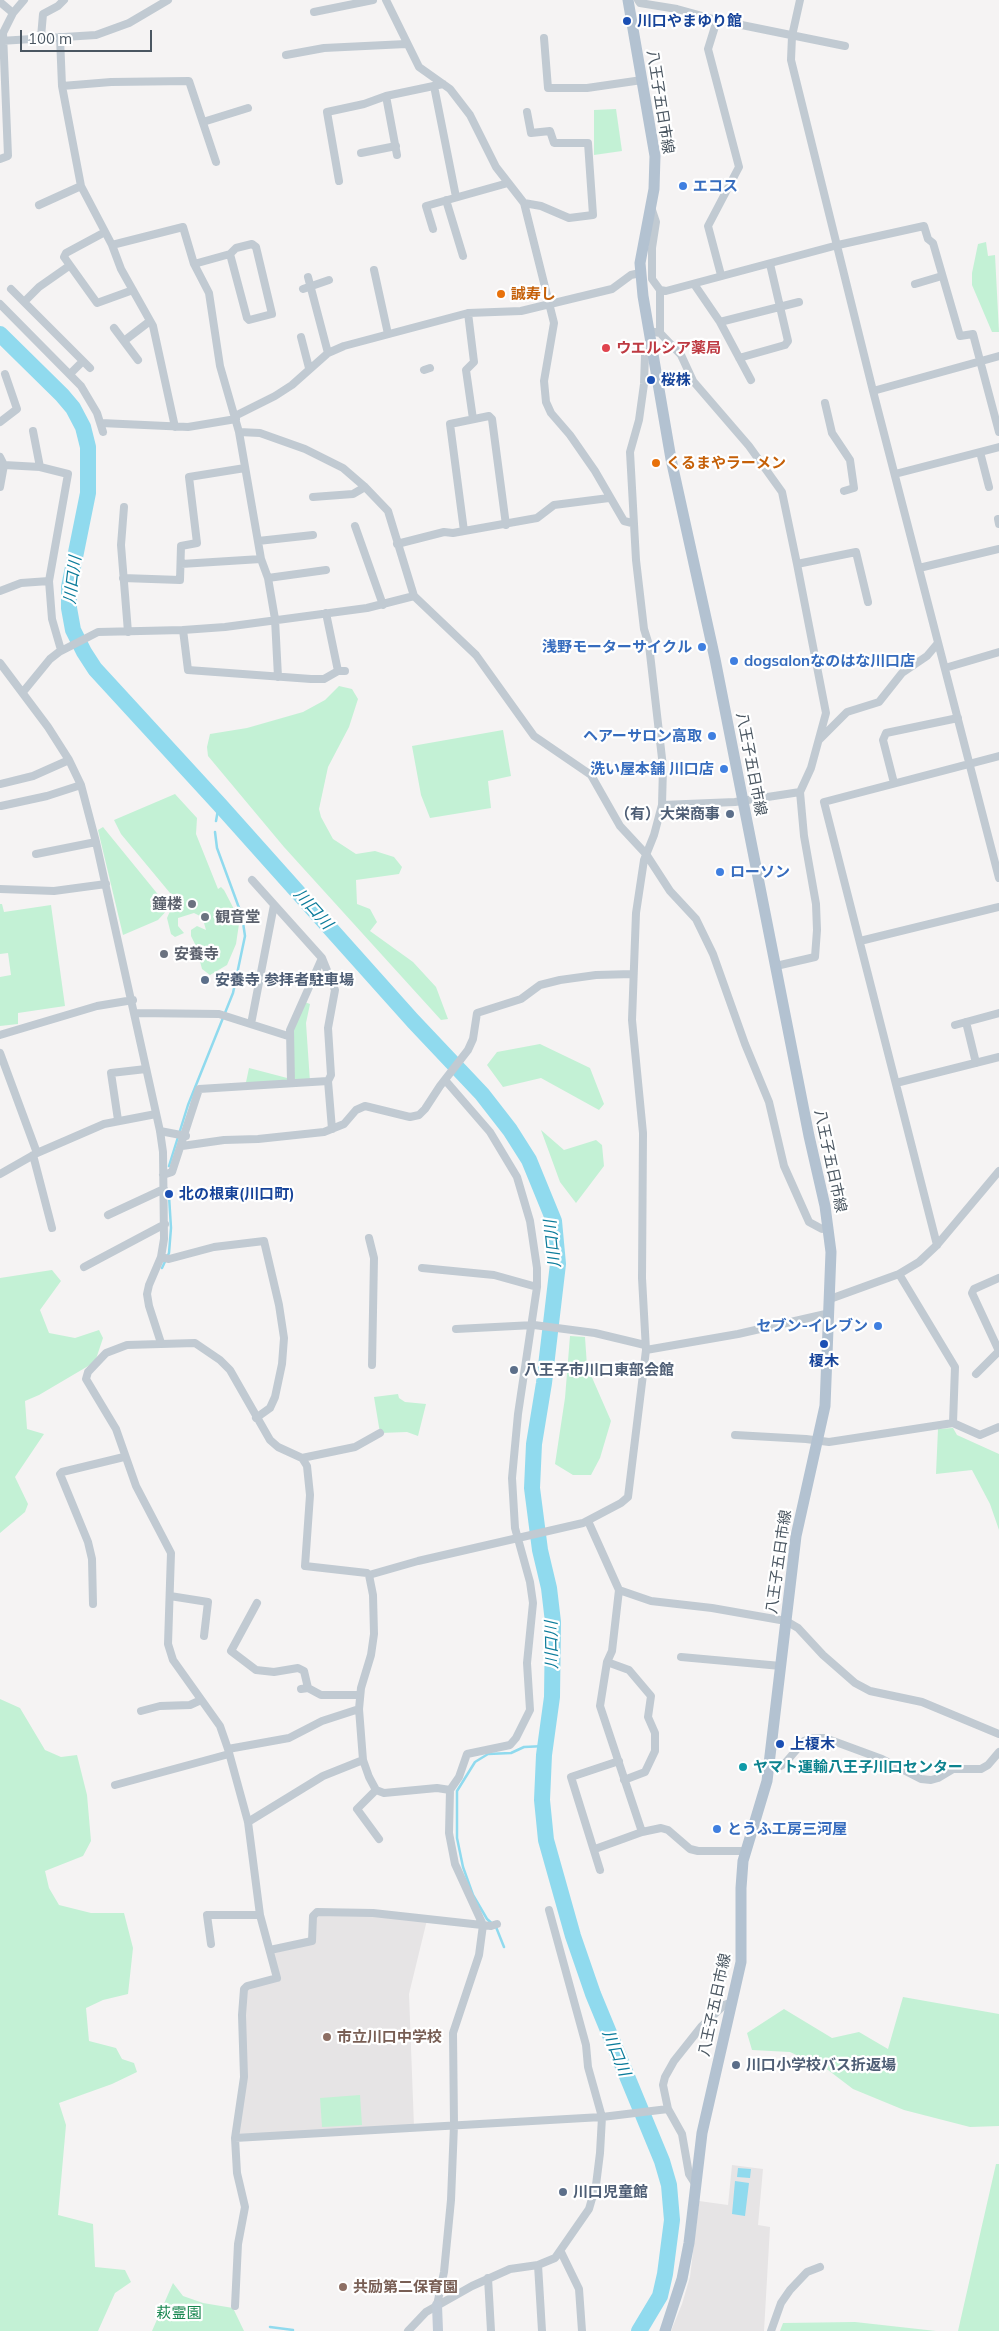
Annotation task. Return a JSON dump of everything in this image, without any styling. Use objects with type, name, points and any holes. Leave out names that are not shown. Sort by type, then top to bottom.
[{"type":"main road","name":"八王子五日市線","points":[[628,0],[655,156],[655,180],[641,252],[640,273],[655,332],[652,348],[671,459],[713,650],[829,1227],[832,1252],[825,1406],[797,1527],[770,1767],[764,1795],[745,1851],[741,1888],[742,1950],[733,2002],[702,2133],[682,2278],[665,2331]]},
{"type":"street","points":[[0,159],[8,156],[2,41],[13,13],[24,0]]},
{"type":"street","points":[[41,37],[43,14],[58,6],[64,0]]},
{"type":"street","points":[[2,41],[105,32],[129,23],[168,0]]},
{"type":"street","points":[[320,13],[373,0]]},
{"type":"street","points":[[386,0],[419,67],[450,90],[470,115],[496,166],[524,203],[554,323],[544,381],[546,402],[551,413],[570,435],[595,471],[624,521],[632,523]]},
{"type":"street","points":[[638,0],[640,3],[677,8],[717,20],[845,46]]},
{"type":"street","points":[[800,0],[792,36],[791,60],[873,391],[999,878]]},
{"type":"street","points":[[0,2],[13,13]]},
{"type":"street","points":[[717,20],[708,49],[739,167],[708,226],[721,276]]},
{"type":"street","points":[[60,37],[62,86],[70,138],[81,186],[112,244],[121,268],[150,321],[175,427]]},
{"type":"street","points":[[544,38],[548,88],[587,88],[642,80]]},
{"type":"street","points":[[286,55],[324,48],[406,44]]},
{"type":"street","points":[[62,86],[111,82],[189,81],[216,162]]},
{"type":"street","points":[[339,182],[327,112],[364,104],[386,96],[443,84]]},
{"type":"street","points":[[434,86],[456,197]]},
{"type":"street","points":[[386,96],[398,155]]},
{"type":"street","points":[[203,122],[248,108]]},
{"type":"street","points":[[524,203],[541,206],[569,218],[594,215],[588,143],[554,143],[550,131],[531,133],[527,112]]},
{"type":"street","points":[[361,153],[396,146]]},
{"type":"street","points":[[433,229],[426,206],[508,183]]},
{"type":"street","points":[[39,205],[81,186]]},
{"type":"street","points":[[446,200],[463,256]]},
{"type":"street","points":[[651,206],[656,222],[650,266],[652,279],[660,290],[666,292],[838,245],[924,226],[928,239],[933,243],[960,336],[973,334],[999,432]]},
{"type":"street","points":[[112,244],[183,227],[194,264],[209,293],[220,366],[236,418],[261,559],[268,578],[275,619],[278,677]]},
{"type":"street","points":[[105,232],[66,254],[64,257],[97,304],[133,290]]},
{"type":"street","points":[[194,264],[230,254],[236,248],[252,244],[256,247],[272,314],[249,320],[247,318],[230,254]]},
{"type":"street","points":[[739,358],[785,345],[788,340],[770,264]]},
{"type":"street","points":[[24,302],[39,288],[70,266]]},
{"type":"street","points":[[374,270],[388,334]]},
{"type":"street","points":[[101,424],[175,427],[236,418],[275,396],[328,353],[344,346],[468,313],[516,312],[549,302],[612,289],[631,275],[640,273]]},
{"type":"street","points":[[915,284],[942,276]]},
{"type":"street","points":[[308,277],[307,287],[328,353]]},
{"type":"street","points":[[307,287],[329,280]]},
{"type":"street","points":[[694,284],[720,322],[751,380]]},
{"type":"street","points":[[11,289],[90,368]]},
{"type":"street","points":[[660,290],[655,332],[681,355],[693,381],[749,446],[782,492],[826,713],[811,768],[800,792],[804,836],[817,917],[814,957],[776,966]]},
{"type":"street","points":[[720,322],[799,302]]},
{"type":"street","points":[[0,304],[81,386],[101,424],[103,432]]},
{"type":"street","points":[[468,313],[474,362],[466,370],[473,419]]},
{"type":"street","points":[[124,341],[150,321]]},
{"type":"street","points":[[114,328],[138,360]]},
{"type":"street","points":[[300,337],[309,368]]},
{"type":"street","points":[[235,2306],[238,2244],[245,2207],[237,2173],[235,2138],[244,2077],[242,2015],[244,1989],[247,1986],[277,1978],[260,1915],[248,1822],[229,1752],[220,1726],[173,1660],[168,1644],[171,1553],[136,1486],[124,1457],[116,1429],[86,1378],[88,1372],[101,1357],[114,1349],[127,1345],[195,1344],[220,1360],[230,1370],[256,1418],[274,1445],[302,1458],[307,1466],[310,1495],[305,1566],[367,1573],[369,1575],[418,1561],[588,1521],[628,1497],[646,1348],[642,1278],[643,1140],[633,1028],[633,974],[636,913],[646,854],[654,835],[662,805],[662,767],[632,523],[633,475],[630,452],[639,420],[644,384],[645,355],[652,348]]},
{"type":"street","points":[[873,391],[999,356]]},
{"type":"street","points":[[70,374],[83,361]]},
{"type":"street","points":[[0,422],[17,409],[5,374]]},
{"type":"street","points":[[825,403],[832,432],[850,460],[854,488],[844,491]]},
{"type":"street","points":[[464,531],[450,424],[489,416],[492,419],[506,525]]},
{"type":"street","points":[[33,431],[40,467]]},
{"type":"street","points":[[239,432],[260,433],[305,449],[343,468],[365,487],[388,511],[414,596],[463,640],[476,655],[534,736],[590,775],[620,826],[646,854],[670,891],[696,919],[713,954],[769,1102],[784,1166],[808,1222],[822,1229],[829,1227]]},
{"type":"street","points":[[895,474],[999,447]]},
{"type":"street","points":[[980,452],[989,487]]},
{"type":"street","points":[[0,458],[4,465],[0,487]]},
{"type":"street","points":[[4,465],[40,467],[68,474],[48,581],[52,619],[61,650]]},
{"type":"street","points":[[123,578],[180,580],[181,546],[197,543],[189,477],[245,468]]},
{"type":"street","points":[[313,497],[353,494],[365,487]]},
{"type":"street","points":[[397,544],[444,532],[506,525],[537,518],[554,505],[610,498]]},
{"type":"street","points":[[124,507],[121,545],[128,632]]},
{"type":"street","points":[[355,526],[383,605]]},
{"type":"street","points":[[258,541],[313,535]]},
{"type":"street","points":[[919,568],[999,548]]},
{"type":"street","points":[[797,564],[856,552],[868,602]]},
{"type":"street","points":[[181,564],[261,559]]},
{"type":"street","points":[[268,578],[326,570]]},
{"type":"street","points":[[0,591],[21,583],[48,581]]},
{"type":"street","points":[[23,692],[50,659],[61,650],[98,632],[183,630],[383,605],[414,596]]},
{"type":"street","points":[[183,630],[188,670],[324,679],[342,671],[326,613]]},
{"type":"street","points":[[819,740],[847,712],[879,702],[902,672],[926,656],[938,643]]},
{"type":"street","points":[[945,668],[999,652]]},
{"type":"street","points":[[0,663],[23,692],[69,760],[81,785],[106,884],[133,1000],[160,1131],[164,1175],[164,1258],[149,1284],[147,1294],[148,1306],[161,1343]]},
{"type":"street","points":[[894,783],[883,740],[886,733],[958,718]]},
{"type":"street","points":[[938,1246],[824,802],[999,756]]},
{"type":"street","points":[[0,784],[33,776],[69,760]]},
{"type":"street","points":[[1,806],[47,796],[81,785]]},
{"type":"street","points":[[662,805],[743,801],[800,792]]},
{"type":"street","points":[[36,854],[96,842]]},
{"type":"street","points":[[252,880],[322,958],[335,990],[328,1028],[331,1075],[328,1081],[332,1130]]},
{"type":"street","points":[[0,889],[54,891],[106,884]]},
{"type":"street","points":[[251,1024],[274,905]]},
{"type":"street","points":[[860,941],[999,907]]},
{"type":"street","points":[[291,1083],[288,1036],[322,958]]},
{"type":"street","points":[[182,1146],[332,1130],[344,1124],[356,1110],[365,1106],[410,1116],[419,1115],[425,1110],[446,1078],[466,1053],[473,1039],[477,1013],[521,999],[540,985],[560,980],[596,975],[633,974]]},
{"type":"street","points":[[0,1036],[97,1006],[133,1000]]},
{"type":"street","points":[[135,1013],[223,1016],[288,1036]]},
{"type":"street","points":[[955,1025],[999,1013]]},
{"type":"street","points":[[966,1022],[976,1063]]},
{"type":"street","points":[[0,1053],[35,1154],[52,1228]]},
{"type":"street","points":[[896,1084],[999,1057]]},
{"type":"street","points":[[118,1120],[111,1073],[146,1069]]},
{"type":"street","points":[[438,2331],[437,2305],[444,2272],[454,2125],[453,2033],[490,1925],[455,1864],[449,1833],[450,1790],[459,1777],[467,1754],[510,1745],[516,1738],[530,1710],[527,1663],[533,1603],[521,1537],[515,1528],[512,1464],[537,1287],[533,1234],[527,1206],[517,1177],[490,1132],[446,1078]]},
{"type":"street","points":[[164,1175],[172,1172],[182,1146],[182,1136],[199,1089],[328,1081]]},
{"type":"street","points":[[0,1174],[35,1154],[104,1124],[156,1114]]},
{"type":"street","points":[[160,1131],[182,1136]]},
{"type":"street","points":[[830,1299],[910,1269],[938,1246],[999,1171]]},
{"type":"street","points":[[108,1215],[164,1189]]},
{"type":"street","points":[[84,1267],[165,1224]]},
{"type":"street","points":[[369,1238],[374,1258],[372,1365]]},
{"type":"street","points":[[164,1258],[214,1247],[264,1240],[279,1305],[284,1338],[282,1364],[275,1397],[270,1408],[256,1418]]},
{"type":"street","points":[[422,1268],[494,1275],[537,1287]]},
{"type":"street","points":[[899,1274],[955,1367],[953,1423]]},
{"type":"street","points":[[976,1374],[999,1351],[972,1293],[974,1289],[999,1278]]},
{"type":"street","points":[[456,1329],[533,1325],[594,1333],[646,1348],[738,1334],[830,1313]]},
{"type":"street","points":[[735,1435],[829,1442],[953,1423],[980,1436],[999,1427]]},
{"type":"street","points":[[302,1458],[355,1447],[380,1433]]},
{"type":"street","points":[[93,1604],[92,1559],[88,1542],[60,1474],[124,1457]]},
{"type":"street","points":[[588,1521],[619,1590],[612,1651],[607,1662],[600,1706],[642,1832]]},
{"type":"street","points":[[369,1575],[373,1595],[374,1634],[360,1695],[359,1709],[363,1760],[369,1778],[376,1790],[384,1793],[437,1788],[450,1790]]},
{"type":"street","points":[[619,1590],[652,1601],[712,1608],[786,1621],[798,1628],[841,1673],[862,1687],[870,1691],[922,1702],[999,1734]]},
{"type":"street","points":[[170,1596],[208,1602],[204,1636]]},
{"type":"street","points":[[257,1604],[231,1651],[256,1670],[274,1672],[298,1668],[304,1671],[305,1688],[321,1695],[360,1695]]},
{"type":"street","points":[[682,1657],[781,1666]]},
{"type":"street","points":[[607,1662],[629,1670],[651,1696],[648,1717],[655,1733],[655,1751],[644,1772],[624,1780]]},
{"type":"street","points":[[141,1711],[160,1706],[190,1706],[200,1700]]},
{"type":"street","points":[[115,1785],[229,1752],[289,1738],[322,1721],[359,1709]]},
{"type":"street","points":[[770,1767],[781,1766],[804,1741],[813,1738],[825,1738],[882,1759],[921,1779],[931,1780],[953,1769],[981,1769],[988,1765],[999,1752]]},
{"type":"street","points":[[248,1822],[323,1776],[363,1760]]},
{"type":"street","points":[[600,1870],[571,1777],[619,1761]]},
{"type":"street","points":[[376,1790],[357,1809],[379,1838]]},
{"type":"street","points":[[595,1849],[642,1832],[661,1828],[668,1830],[690,1849],[698,1852],[745,1851]]},
{"type":"street","points":[[408,2331],[421,2316],[437,2305],[488,2278],[510,2269],[548,2262],[560,2252],[589,2209],[596,2185],[602,2116],[588,2067],[586,2046],[549,1910]]},
{"type":"street","points":[[270,1950],[312,1941],[313,1916],[317,1912],[373,1913],[490,1925]]},
{"type":"street","points":[[211,1944],[206,1915],[260,1915]]},
{"type":"street","points":[[696,2185],[689,2174],[682,2134],[668,2109],[663,2085],[671,2066],[718,2010],[724,2005],[733,2002]]},
{"type":"street","points":[[235,2138],[602,2116],[668,2109]]},
{"type":"street","points":[[560,2252],[579,2289],[582,2331]]},
{"type":"street","points":[[538,2265],[542,2331]]},
{"type":"street","points":[[771,2331],[781,2303],[790,2290],[807,2272],[820,2267]]},
{"type":"street","points":[[488,2278],[491,2331]]},
{"type":"shaded area","name":"市立川口中学校","points":[[317,1912],[427,1920],[409,1994],[414,2127],[235,2138],[244,2077],[244,1989],[277,1978],[270,1950],[312,1941]]},
{"type":"shaded area","points":[[732,2165],[763,2169],[758,2225],[770,2227],[764,2331],[671,2331],[690,2277],[699,2201],[728,2205]]},
{"type":"green space","points":[[616,109],[622,151],[594,155],[594,110]]},
{"type":"green space","points":[[986,242],[988,256],[995,255],[999,332],[992,332],[972,285],[972,273],[978,244]]},
{"type":"green space","points":[[339,686],[352,689],[358,699],[349,727],[328,767],[319,809],[321,817],[333,839],[356,854],[375,851],[394,857],[402,867],[399,874],[356,880],[357,904],[370,909],[377,922],[370,931],[413,962],[436,987],[448,1019],[441,1020],[284,847],[208,756],[207,747],[210,734],[247,728],[303,712],[325,700]]},
{"type":"green space","points":[[503,730],[511,776],[488,781],[491,808],[430,818],[421,795],[412,746]]},
{"type":"green space","points":[[175,794],[197,818],[196,834],[218,889],[221,887],[224,890],[236,913],[239,924],[236,944],[227,965],[210,975],[202,969],[196,946],[191,936],[191,930],[197,926],[206,930],[204,923],[211,919],[209,916],[200,916],[194,913],[178,918],[178,926],[184,933],[175,937],[171,934],[167,918],[171,909],[170,905],[179,897],[170,893],[121,834],[114,820]]},
{"type":"green space","points":[[103,827],[169,908],[158,920],[123,935],[98,830]]},
{"type":"green space","points":[[0,904],[2,904],[4,912],[51,905],[65,1006],[18,1013],[18,1024],[0,1026],[0,977],[11,975],[8,953],[0,954]]},
{"type":"green space","points":[[302,1001],[310,1004],[306,1023],[310,1082],[245,1087],[249,1068],[291,1079],[288,1036]]},
{"type":"green space","points":[[540,1044],[590,1068],[604,1104],[599,1110],[541,1078],[503,1087],[487,1065],[497,1052]]},
{"type":"green space","points":[[541,1130],[564,1150],[596,1140],[602,1145],[604,1166],[576,1203],[560,1182]]},
{"type":"green space","points":[[52,1270],[61,1281],[40,1310],[49,1333],[75,1338],[99,1330],[103,1338],[95,1362],[39,1395],[25,1401],[27,1429],[44,1434],[15,1477],[28,1504],[25,1512],[0,1533],[0,1278]]},
{"type":"green space","points":[[570,1336],[585,1337],[587,1366],[611,1421],[600,1458],[591,1475],[573,1475],[555,1464],[565,1398]]},
{"type":"green space","points":[[398,1394],[399,1398],[405,1402],[426,1404],[418,1436],[407,1432],[380,1433],[374,1397]]},
{"type":"green space","points":[[953,1428],[957,1435],[999,1454],[999,1530],[990,1504],[972,1470],[936,1474],[938,1429]]},
{"type":"green space","points":[[0,1699],[20,1708],[45,1750],[61,1757],[77,1755],[87,1795],[91,1841],[83,1856],[45,1871],[49,1888],[59,1905],[91,1913],[124,1913],[133,1948],[128,1994],[103,2000],[86,2008],[89,2041],[116,2048],[122,2059],[134,2063],[137,2072],[112,2084],[59,2103],[66,2125],[58,2215],[93,2224],[95,2267],[125,2270],[131,2282],[115,2293],[98,2331],[0,2331]]},
{"type":"green space","points":[[903,1997],[999,2014],[999,2126],[970,2127],[904,2110],[853,2089],[828,2070],[790,2052],[752,2050],[747,2033],[784,2009],[832,2038],[859,2032],[888,2049]]},
{"type":"green space","points":[[360,2095],[362,2125],[322,2127],[320,2098]]},
{"type":"green space","points":[[996,2164],[999,2164],[999,2331],[958,2331]]},
{"type":"green space","name":"萩霊園","points":[[173,2283],[183,2296],[203,2303],[233,2308],[244,2331],[152,2331]]},
{"type":"green space","points":[[855,2322],[936,2331],[780,2331],[783,2323]]},
{"type":"water","points":[[738,2168],[751,2169],[750,2178],[737,2177]]},
{"type":"water","points":[[735,2181],[749,2183],[745,2216],[732,2214]]},
{"type":"waterway","name":"川口川","points":[[0,334],[62,395],[73,408],[83,427],[88,447],[88,493],[69,587],[69,608],[73,630],[84,652],[95,669],[219,804],[413,1021],[482,1094],[510,1130],[529,1160],[554,1221],[558,1264],[544,1383],[534,1444],[532,1488],[540,1550],[549,1588],[553,1622],[552,1697],[544,1755],[542,1800],[546,1840],[573,1936],[593,1994],[662,2161],[669,2185],[672,2220],[665,2274],[660,2296],[639,2331]]},
{"type":"waterway","points":[[216,821],[219,804]]},
{"type":"waterway","points":[[169,1166],[188,1105],[233,993],[245,936],[242,916],[217,848],[215,832]]},
{"type":"waterway","points":[[162,1268],[169,1253],[171,1228],[169,1196]]},
{"type":"waterway","points":[[504,1947],[496,1927],[487,1919],[473,1895],[463,1867],[457,1838],[457,1791],[475,1762],[488,1754],[511,1753],[524,1747],[545,1746]]},
{"type":"waterway","points":[[270,2327],[293,2330]]},
{"type":"place","name":"川口やまゆり館","points":[[627,21]]},
{"type":"place","name":"エコス","points":[[683,186]]},
{"type":"place","name":"誠寿し","points":[[501,294]]},
{"type":"place","name":"ウエルシア薬局","points":[[606,348]]},
{"type":"place","name":"桜株","points":[[651,380]]},
{"type":"place","name":"くるまやラーメン","points":[[656,463]]},
{"type":"place","name":"浅野モーターサイクル","points":[[702,647]]},
{"type":"place","name":"dogsalonなのはな川口店","points":[[734,661]]},
{"type":"place","name":"ヘアーサロン高取","points":[[712,736]]},
{"type":"place","name":"洗い屋本舗 川口店","points":[[724,769]]},
{"type":"place","name":"（有）大栄商事","points":[[730,814]]},
{"type":"place","name":"ローソン","points":[[720,872]]},
{"type":"place","name":"鐘楼","points":[[192,904]]},
{"type":"place","name":"観音堂","points":[[205,917]]},
{"type":"place","name":"安養寺","points":[[164,954]]},
{"type":"place","name":"安養寺 参拝者駐車場","points":[[205,980]]},
{"type":"place","name":"北の根東(川口町)","points":[[169,1194]]},
{"type":"place","name":"セブン-イレブン","points":[[878,1326]]},
{"type":"place","name":"榎木","points":[[824,1344]]},
{"type":"place","name":"八王子市川口東部会館","points":[[514,1370]]},
{"type":"place","name":"上榎木","points":[[780,1744]]},
{"type":"place","name":"ヤマト運輸八王子川口センター","points":[[743,1767]]},
{"type":"place","name":"とうふ工房三河屋","points":[[717,1829]]},
{"type":"place","name":"市立川口中学校","points":[[327,2037]]},
{"type":"place","name":"川口小学校バス折返場","points":[[736,2065]]},
{"type":"place","name":"川口児童館","points":[[563,2192]]},
{"type":"place","name":"共励第二保育園","points":[[343,2287]]}]
